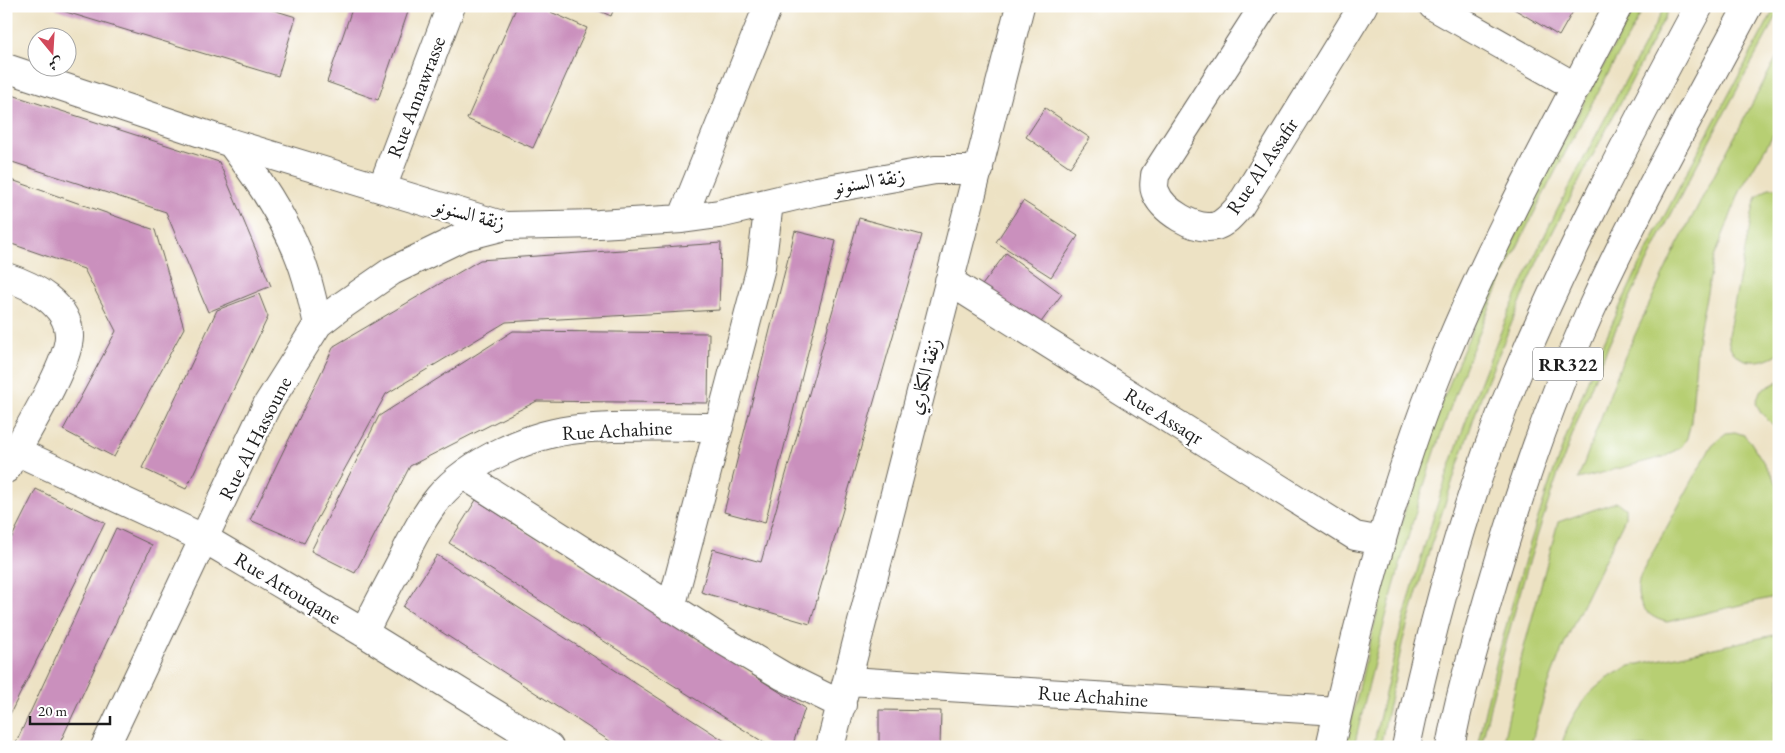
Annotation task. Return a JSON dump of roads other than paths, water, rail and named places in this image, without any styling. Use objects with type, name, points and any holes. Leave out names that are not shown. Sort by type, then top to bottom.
[{"type":"street","name":"Rue Annawrasse","points":[[382,188],[451,6]]},
{"type":"street","points":[[682,219],[768,6]]},
{"type":"street","name":"زنقة الكناري","points":[[830,747],[905,448],[979,170],[1020,6]]},
{"type":"street","name":"Rue Al Assafir","points":[[1264,6],[1155,175],[1154,189],[1162,203],[1182,218],[1195,224],[1206,227],[1218,226],[1240,206],[1362,7]]},
{"type":"street","points":[[1433,6],[1576,87]]},
{"type":"street","points":[[1330,747],[1382,541],[1411,446],[1465,307],[1618,6]]},
{"type":"street","name":"RR322","points":[[1406,747],[1426,661],[1476,483],[1516,375],[1584,223],[1698,6]]},
{"type":"street","name":"RR322","points":[[1450,747],[1468,670],[1493,580],[1519,496],[1564,374],[1617,256],[1748,6]]},
{"type":"street","name":"زنقة السنونو","points":[[6,68],[231,143],[505,226],[599,224],[682,219],[719,214],[817,190],[935,170],[979,170]]},
{"type":"street","points":[[231,143],[255,174],[285,227],[306,274],[318,324]]},
{"type":"street","points":[[671,608],[761,268],[769,203]]},
{"type":"street","name":"Rue Al Hassoune","points":[[105,747],[267,405],[318,324],[392,271],[462,237],[505,226]]},
{"type":"street","points":[[11,460],[63,361],[69,336],[65,318],[54,304],[40,292],[12,279]]},
{"type":"street","name":"Rue Assaqr","points":[[949,281],[1355,536],[1382,541]]},
{"type":"street","name":"Rue Achahine","points":[[364,633],[375,608],[420,523],[440,496],[464,475],[516,444],[547,434],[578,429],[719,426]]},
{"type":"street","name":"Rue Attouqane","points":[[11,460],[205,539],[364,633],[548,747]]},
{"type":"street","name":"Rue Achahine","points":[[464,475],[671,608],[783,676],[845,693],[1338,711]]}]
